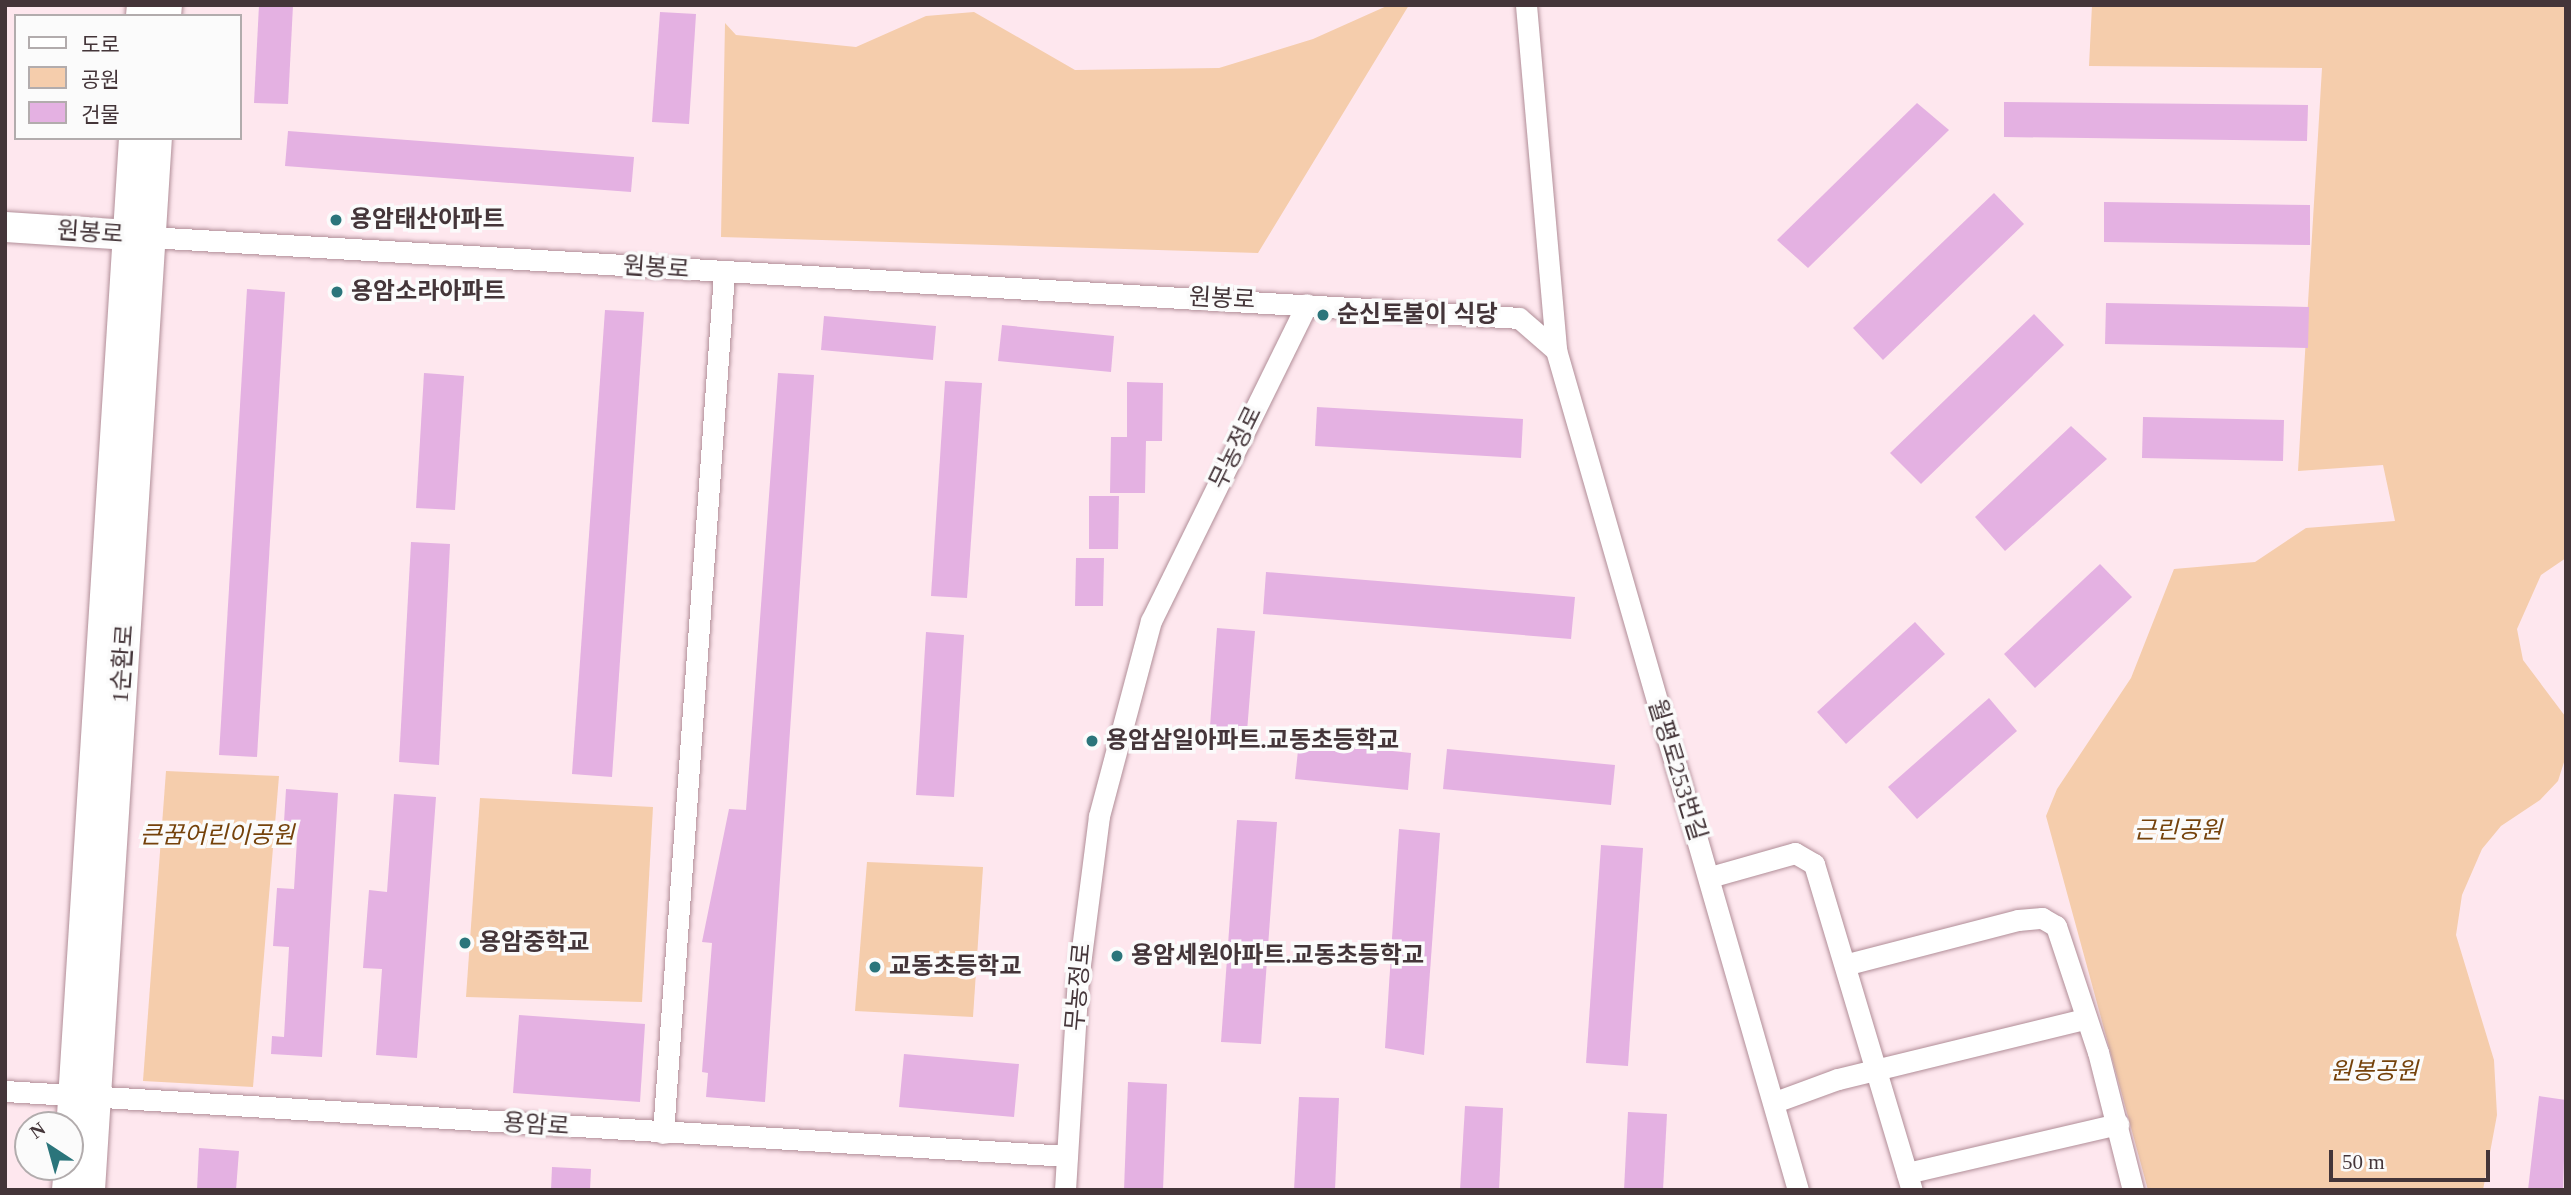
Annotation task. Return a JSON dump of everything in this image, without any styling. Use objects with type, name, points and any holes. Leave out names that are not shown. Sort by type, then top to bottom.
[{"type":"street","points":[[1526,5],[1556,350]]},
{"type":"street","name":"1순환로","points":[[90,1190],[85,1095],[138,236],[134,140]]},
{"type":"street","name":"1순환로","points":[[138,236],[157,140]]},
{"type":"street","name":"원봉로","points":[[5,227],[724,273],[1307,304]]},
{"type":"street","points":[[663,1133],[724,273]]},
{"type":"street","points":[[1307,304],[1519,318],[1556,350]]},
{"type":"street","name":"무농정로","points":[[1065,1190],[1078,980],[1099,816],[1151,621],[1307,304]]},
{"type":"street","name":"월평로253번길","points":[[1556,350],[1775,1101],[1798,1190]]},
{"type":"street","points":[[1710,877],[1795,853],[1814,864],[1848,964],[1873,1070],[1909,1182],[2118,1124]]},
{"type":"street","points":[[1848,964],[2042,918],[2056,926],[2070,958],[2085,1019],[2118,1124],[2133,1190]]},
{"type":"street","points":[[1775,1101],[1873,1070],[2085,1019]]},
{"type":"street","name":"용암로","points":[[5,1090],[663,1133],[1067,1156]]},
{"type":"street","name":"1순환로","points":[[80,1111],[85,1095]]},
{"type":"green space","points":[[1389,5],[1409,5],[1258,253],[721,237],[725,23],[736,35],[856,47],[926,16],[974,12],[1075,70],[1219,68],[1313,39]]},
{"type":"green space","points":[[2092,5],[2566,5],[2566,558],[2541,575],[2517,629],[2523,660],[2565,716],[2565,759],[2558,781],[2540,800],[2501,826],[2482,849],[2462,895],[2456,935],[2494,1060],[2497,1115],[2483,1190],[2148,1190],[2046,816],[2057,789],[2131,678],[2174,569],[2255,562],[2306,528],[2395,521],[2383,465],[2298,471],[2322,68],[2089,66]]},
{"type":"green space","name":"큰꿈어린이공원","points":[[166,771],[279,776],[253,1087],[143,1081]]},
{"type":"green space","points":[[480,798],[653,807],[642,1002],[466,997]]},
{"type":"green space","points":[[867,862],[983,867],[973,1017],[855,1011]]},
{"type":"building","points":[[259,5],[293,5],[288,104],[254,103]]},
{"type":"building","points":[[660,12],[696,14],[689,124],[652,122]]},
{"type":"building","points":[[2004,102],[2308,105],[2307,141],[2004,137]]},
{"type":"building","points":[[1917,103],[1949,130],[1808,268],[1777,240]]},
{"type":"building","points":[[288,131],[634,157],[631,192],[285,166]]},
{"type":"building","points":[[1994,193],[2024,224],[1883,360],[1853,328]]},
{"type":"building","points":[[2104,202],[2310,205],[2310,245],[2104,242]]},
{"type":"building","points":[[247,289],[285,292],[257,757],[219,755]]},
{"type":"building","points":[[2106,303],[2309,307],[2308,348],[2105,344]]},
{"type":"building","points":[[605,310],[644,312],[612,777],[572,774]]},
{"type":"building","points":[[2034,314],[2064,345],[1921,484],[1890,453]]},
{"type":"building","points":[[824,316],[936,326],[933,360],[821,350]]},
{"type":"building","points":[[1002,325],[1114,336],[1111,372],[998,361]]},
{"type":"building","points":[[424,373],[464,376],[455,510],[416,508]]},
{"type":"building","points":[[778,373],[814,375],[765,1102],[706,1097],[708,1073],[702,1072],[712,943],[702,942],[729,809],[746,810]]},
{"type":"building","points":[[945,381],[982,383],[967,598],[931,596]]},
{"type":"building","points":[[1127,382],[1163,383],[1162,441],[1146,441],[1145,493],[1110,493],[1111,437],[1127,437]]},
{"type":"building","points":[[1317,407],[1523,419],[1521,458],[1315,446]]},
{"type":"building","points":[[2143,417],[2284,420],[2283,461],[2142,458]]},
{"type":"building","points":[[2071,426],[2107,459],[2005,551],[1975,517]]},
{"type":"building","points":[[1089,496],[1119,496],[1118,549],[1089,549]]},
{"type":"building","points":[[411,542],[450,544],[439,765],[399,762]]},
{"type":"building","points":[[1076,558],[1104,558],[1103,606],[1075,606]]},
{"type":"building","points":[[2100,564],[2132,597],[2035,688],[2004,654]]},
{"type":"building","points":[[1266,572],[1575,597],[1571,639],[1263,614]]},
{"type":"building","points":[[1915,622],[1945,654],[1846,744],[1817,712]]},
{"type":"building","points":[[1217,628],[1255,631],[1246,744],[1209,741]]},
{"type":"building","points":[[926,632],[964,635],[954,797],[916,795]]},
{"type":"building","points":[[1989,698],[2017,731],[1917,819],[1888,787]]},
{"type":"building","points":[[1299,741],[1411,753],[1408,790],[1295,779]]},
{"type":"building","points":[[1447,749],[1615,765],[1611,805],[1443,789]]},
{"type":"building","points":[[286,789],[338,793],[322,1057],[271,1054],[272,1036],[284,1037],[289,947],[273,946],[277,888],[294,889],[298,823],[284,822]]},
{"type":"building","points":[[394,794],[436,797],[417,1058],[376,1055],[382,969],[363,968],[369,890],[387,892]]},
{"type":"building","points":[[1237,820],[1277,822],[1261,1044],[1221,1042]]},
{"type":"building","points":[[1399,829],[1440,833],[1424,1055],[1385,1048]]},
{"type":"building","points":[[1601,845],[1643,848],[1628,1066],[1586,1063]]},
{"type":"building","points":[[519,1015],[645,1024],[640,1102],[513,1093]]},
{"type":"building","points":[[904,1054],[1019,1064],[1014,1117],[899,1107]]},
{"type":"building","points":[[1128,1082],[1167,1084],[1163,1190],[1124,1190]]},
{"type":"building","points":[[2539,1096],[2566,1100],[2563,1190],[2528,1190]]},
{"type":"building","points":[[1299,1097],[1339,1098],[1335,1190],[1294,1190]]},
{"type":"building","points":[[1465,1106],[1503,1108],[1499,1190],[1460,1190]]},
{"type":"building","points":[[1628,1112],[1667,1114],[1663,1190],[1624,1190]]},
{"type":"building","points":[[199,1148],[239,1151],[236,1190],[197,1190]]},
{"type":"building","points":[[552,1167],[591,1169],[590,1190],[551,1190]]},
{"type":"place","name":"용암태산아파트","points":[[336,220]]},
{"type":"place","name":"용암소라아파트","points":[[337,292]]},
{"type":"place","name":"순신토불이 식당","points":[[1323,315]]},
{"type":"place","name":"용암삼일아파트.교동초등학교","points":[[1092,741]]},
{"type":"place","name":"용암중학교","points":[[465,943]]},
{"type":"place","name":"용암세원아파트.교동초등학교","points":[[1117,956]]},
{"type":"place","name":"교동초등학교","points":[[875,967]]},
{"type":"park label","name":"근린공원","points":[[2178,831]]},
{"type":"park label","name":"원봉공원","points":[[2374,1072]]}]
